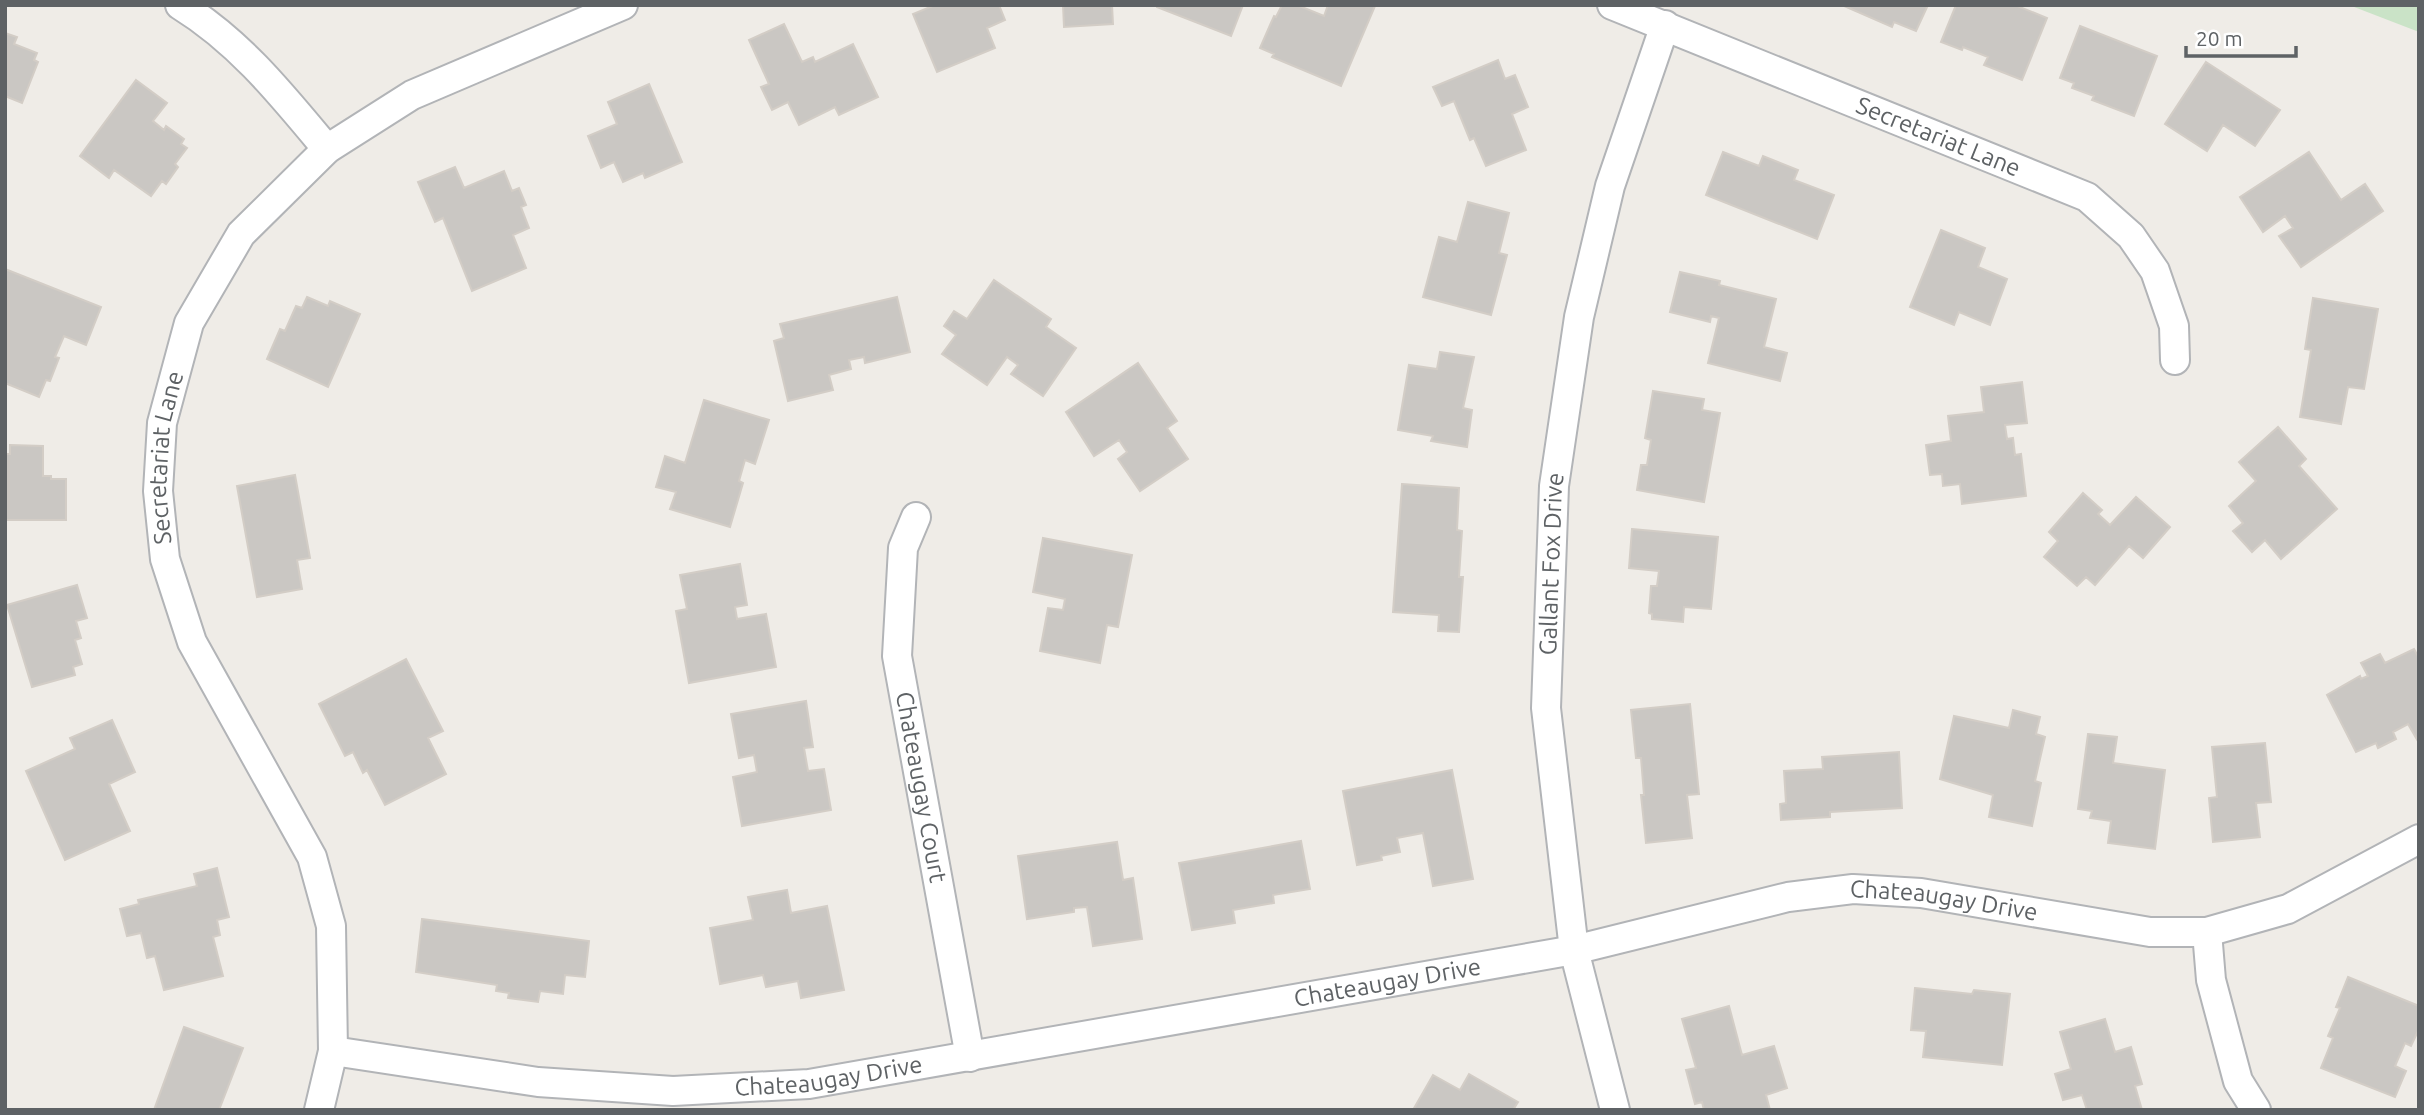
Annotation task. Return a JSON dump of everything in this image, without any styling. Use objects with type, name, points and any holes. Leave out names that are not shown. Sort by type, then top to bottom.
[{"type":"street","points":[[180,5],[253,62],[327,149]]},
{"type":"street","name":"Secretariat Lane","points":[[318,1110],[333,1051],[331,926],[312,857],[191,642],[165,559],[158,491],[162,422],[189,323],[241,234],[327,149],[412,95],[623,5]]},
{"type":"street","name":"Secretariat Lane","points":[[1612,5],[2087,197],[2131,236],[2155,271],[2174,326],[2175,360]]},
{"type":"street","name":"Gallant Fox Drive","points":[[1615,1110],[1574,950],[1546,708],[1554,486],[1579,317],[1610,186],[1665,25]]},
{"type":"street","name":"Chateaugay Court","points":[[916,517],[903,548],[897,656],[970,1057]]},
{"type":"street","name":"Chateaugay Drive","points":[[333,1051],[538,1082],[673,1091],[809,1084],[1574,950],[1788,897],[1853,889],[1921,893],[2150,932],[2207,932],[2288,909],[2419,839]]},
{"type":"street","points":[[2207,932],[2211,980],[2238,1082],[2256,1110]]},
{"type":"green space","points":[[2349,5],[2419,5],[2419,32]]},
{"type":"building","points":[[935,5],[999,5],[1005,20],[987,28],[995,48],[937,72],[913,14]]},
{"type":"building","points":[[1063,5],[1112,5],[1113,24],[1064,27]]},
{"type":"building","points":[[1157,5],[1243,5],[1231,36]]},
{"type":"building","points":[[1282,5],[1297,5],[1324,16],[1328,5],[1375,6],[1341,86],[1272,57],[1274,54],[1260,48],[1274,16],[1276,17]]},
{"type":"building","points":[[1842,5],[1928,5],[1916,31],[1894,22],[1892,27]]},
{"type":"building","points":[[1956,5],[2015,5],[2047,18],[2022,80],[1984,65],[1988,57],[1941,42]]},
{"type":"building","points":[[784,24],[802,62],[813,57],[815,62],[853,44],[878,97],[839,115],[835,107],[799,125],[788,102],[772,110],[761,87],[769,84],[749,40]]},
{"type":"building","points":[[2080,26],[2157,56],[2134,116],[2092,100],[2094,96],[2072,88],[2074,83],[2060,78]]},
{"type":"building","points":[[5,33],[17,37],[14,44],[37,53],[34,60],[38,62],[22,103],[5,96]]},
{"type":"building","points":[[1498,60],[1505,79],[1515,75],[1528,107],[1512,114],[1526,150],[1486,166],[1474,138],[1470,140],[1454,101],[1442,106],[1433,87]]},
{"type":"building","points":[[2206,62],[2280,110],[2255,146],[2223,125],[2207,151],[2165,124]]},
{"type":"building","points":[[136,80],[167,103],[153,121],[164,130],[166,126],[184,139],[181,144],[187,148],[175,164],[178,167],[166,184],[162,181],[151,196],[114,170],[109,178],[80,156]]},
{"type":"building","points":[[649,84],[682,162],[645,178],[643,173],[623,182],[614,162],[601,168],[588,136],[617,124],[608,102]]},
{"type":"building","points":[[1723,152],[1759,166],[1763,156],[1798,170],[1794,180],[1834,195],[1817,239],[1706,195]]},
{"type":"building","points":[[2309,152],[2341,200],[2365,184],[2383,211],[2301,267],[2279,236],[2293,228],[2285,216],[2263,232],[2240,197]]},
{"type":"building","points":[[455,167],[464,188],[504,171],[512,191],[519,188],[526,205],[521,207],[529,228],[513,235],[526,268],[472,291],[443,218],[435,222],[418,182]]},
{"type":"building","points":[[1468,202],[1509,213],[1499,253],[1507,255],[1491,315],[1423,297],[1439,237],[1457,242]]},
{"type":"building","points":[[1941,230],[1985,248],[1978,267],[2007,279],[1990,325],[1959,312],[1954,325],[1910,307]]},
{"type":"building","points":[[5,269],[101,307],[86,345],[64,336],[55,357],[59,358],[50,381],[46,380],[39,397],[5,383]]},
{"type":"building","points":[[1680,272],[1720,281],[1719,285],[1776,299],[1764,347],[1787,353],[1780,381],[1708,363],[1719,318],[1711,316],[1710,322],[1670,312]]},
{"type":"building","points":[[994,280],[1051,319],[1046,327],[1076,348],[1043,396],[1011,374],[1018,365],[1007,357],[987,385],[942,354],[956,335],[944,326],[954,311],[967,319]]},
{"type":"building","points":[[307,297],[328,306],[330,301],[360,314],[328,387],[267,359],[280,329],[285,331],[296,306],[302,308]]},
{"type":"building","points":[[897,297],[910,352],[865,363],[864,357],[849,360],[851,369],[829,375],[833,390],[788,401],[774,341],[784,338],[780,324]]},
{"type":"building","points":[[2313,298],[2378,309],[2364,389],[2348,387],[2341,424],[2300,417],[2311,350],[2305,349]]},
{"type":"building","points":[[1440,352],[1474,357],[1463,408],[1472,410],[1467,447],[1431,441],[1433,436],[1398,430],[1409,365],[1437,369]]},
{"type":"building","points":[[1138,363],[1177,421],[1167,428],[1188,459],[1140,491],[1118,459],[1127,452],[1119,440],[1094,456],[1066,412]]},
{"type":"building","points":[[2022,382],[2027,423],[2005,425],[2007,439],[2013,438],[2015,455],[2021,454],[2026,496],[1962,504],[1960,484],[1943,486],[1942,474],[1930,475],[1926,445],[1951,441],[1948,416],[1984,412],[1981,387]]},
{"type":"building","points":[[1653,391],[1704,399],[1702,410],[1720,413],[1704,502],[1637,490],[1641,465],[1647,465],[1651,440],[1645,438]]},
{"type":"building","points":[[704,400],[769,420],[755,464],[745,460],[739,481],[743,483],[730,527],[670,509],[676,492],[656,487],[665,456],[685,463]]},
{"type":"building","points":[[2278,427],[2306,459],[2299,466],[2337,509],[2281,559],[2265,540],[2252,552],[2233,531],[2243,523],[2229,506],[2256,481],[2239,462]]},
{"type":"building","points":[[10,445],[43,446],[43,476],[66,479],[66,520],[5,520],[5,454],[10,454]]},
{"type":"building","points":[[295,475],[310,558],[297,560],[302,589],[257,597],[237,486]]},
{"type":"building","points":[[1402,484],[1459,488],[1457,530],[1462,531],[1459,577],[1463,577],[1459,632],[1438,631],[1439,615],[1393,612]]},
{"type":"building","points":[[2083,493],[2102,510],[2098,514],[2110,525],[2136,497],[2170,527],[2143,558],[2129,546],[2095,585],[2086,577],[2077,586],[2044,557],[2058,541],[2049,532]]},
{"type":"building","points":[[1632,529],[1718,537],[1711,609],[1684,607],[1683,622],[1652,619],[1652,614],[1649,613],[1651,586],[1657,586],[1659,571],[1629,568]]},
{"type":"building","points":[[1043,538],[1132,555],[1118,627],[1107,625],[1100,663],[1040,651],[1048,608],[1063,610],[1065,599],[1033,592]]},
{"type":"building","points":[[740,564],[747,605],[735,607],[737,619],[766,614],[776,667],[689,683],[676,611],[687,609],[680,575]]},
{"type":"building","points":[[77,585],[87,618],[76,621],[81,638],[75,640],[82,664],[73,667],[75,675],[32,687],[7,605]]},
{"type":"building","points":[[2414,649],[2419,658],[2419,743],[2408,724],[2393,732],[2396,739],[2378,748],[2376,743],[2356,752],[2327,695],[2360,676],[2361,679],[2368,676],[2361,663],[2380,654],[2385,663]]},
{"type":"building","points":[[406,659],[443,731],[428,738],[446,774],[385,805],[367,770],[363,773],[353,752],[345,756],[319,704]]},
{"type":"building","points":[[806,701],[813,747],[804,748],[808,771],[824,769],[831,810],[742,826],[733,777],[757,772],[754,755],[739,758],[731,714]]},
{"type":"building","points":[[1690,704],[1699,794],[1687,795],[1692,838],[1646,843],[1641,795],[1644,795],[1641,758],[1636,758],[1631,710]]},
{"type":"building","points":[[2013,710],[2040,717],[2036,734],[2045,737],[2035,781],[2041,783],[2032,826],[1989,817],[1993,795],[1940,779],[1954,716],[2009,728]]},
{"type":"building","points":[[112,720],[135,772],[109,784],[130,831],[65,860],[26,771],[75,749],[70,738]]},
{"type":"building","points":[[2088,734],[2117,737],[2113,763],[2165,770],[2155,849],[2108,843],[2111,821],[2090,818],[2092,811],[2078,809]]},
{"type":"building","points":[[2265,743],[2271,802],[2256,803],[2260,837],[2213,842],[2209,798],[2217,797],[2212,747]]},
{"type":"building","points":[[1899,752],[1902,808],[1830,812],[1830,817],[1781,820],[1780,804],[1786,803],[1784,771],[1823,769],[1822,757]]},
{"type":"building","points":[[1452,770],[1473,879],[1433,886],[1423,833],[1397,838],[1400,852],[1381,856],[1382,860],[1357,865],[1343,791]]},
{"type":"building","points":[[1301,841],[1310,889],[1273,895],[1274,903],[1233,910],[1235,923],[1192,930],[1179,863]]},
{"type":"building","points":[[1117,842],[1123,880],[1133,878],[1142,939],[1093,946],[1087,907],[1074,908],[1074,912],[1027,919],[1018,856]]},
{"type":"building","points":[[217,868],[229,917],[217,920],[220,935],[213,937],[223,976],[164,990],[155,956],[147,958],[141,933],[127,936],[120,909],[139,904],[138,900],[197,886],[194,874]]},
{"type":"building","points":[[787,890],[791,913],[827,906],[844,990],[801,998],[798,981],[766,987],[763,975],[720,984],[710,928],[753,920],[748,897]]},
{"type":"building","points":[[422,919],[589,941],[585,977],[565,975],[563,994],[540,991],[538,1002],[508,998],[509,993],[496,991],[497,985],[416,972]]},
{"type":"building","points":[[2348,977],[2419,1006],[2419,1029],[2411,1046],[2405,1043],[2395,1066],[2406,1071],[2395,1097],[2321,1068],[2333,1038],[2328,1036],[2340,1008],[2336,1007]]},
{"type":"building","points":[[1915,988],[1972,994],[1974,990],[2010,994],[2002,1065],[1923,1057],[1926,1031],[1911,1030]]},
{"type":"building","points":[[1729,1006],[1742,1055],[1774,1046],[1787,1088],[1766,1095],[1770,1110],[1704,1110],[1702,1102],[1695,1104],[1686,1070],[1696,1068],[1682,1019]]},
{"type":"building","points":[[2105,1019],[2115,1052],[2131,1047],[2142,1084],[2135,1086],[2142,1110],[2087,1110],[2082,1095],[2063,1100],[2055,1074],[2071,1069],[2060,1032]]},
{"type":"building","points":[[184,1027],[243,1048],[219,1110],[154,1110]]},
{"type":"building","points":[[1469,1074],[1518,1102],[1513,1110],[1413,1110],[1433,1075],[1460,1090]]}]
